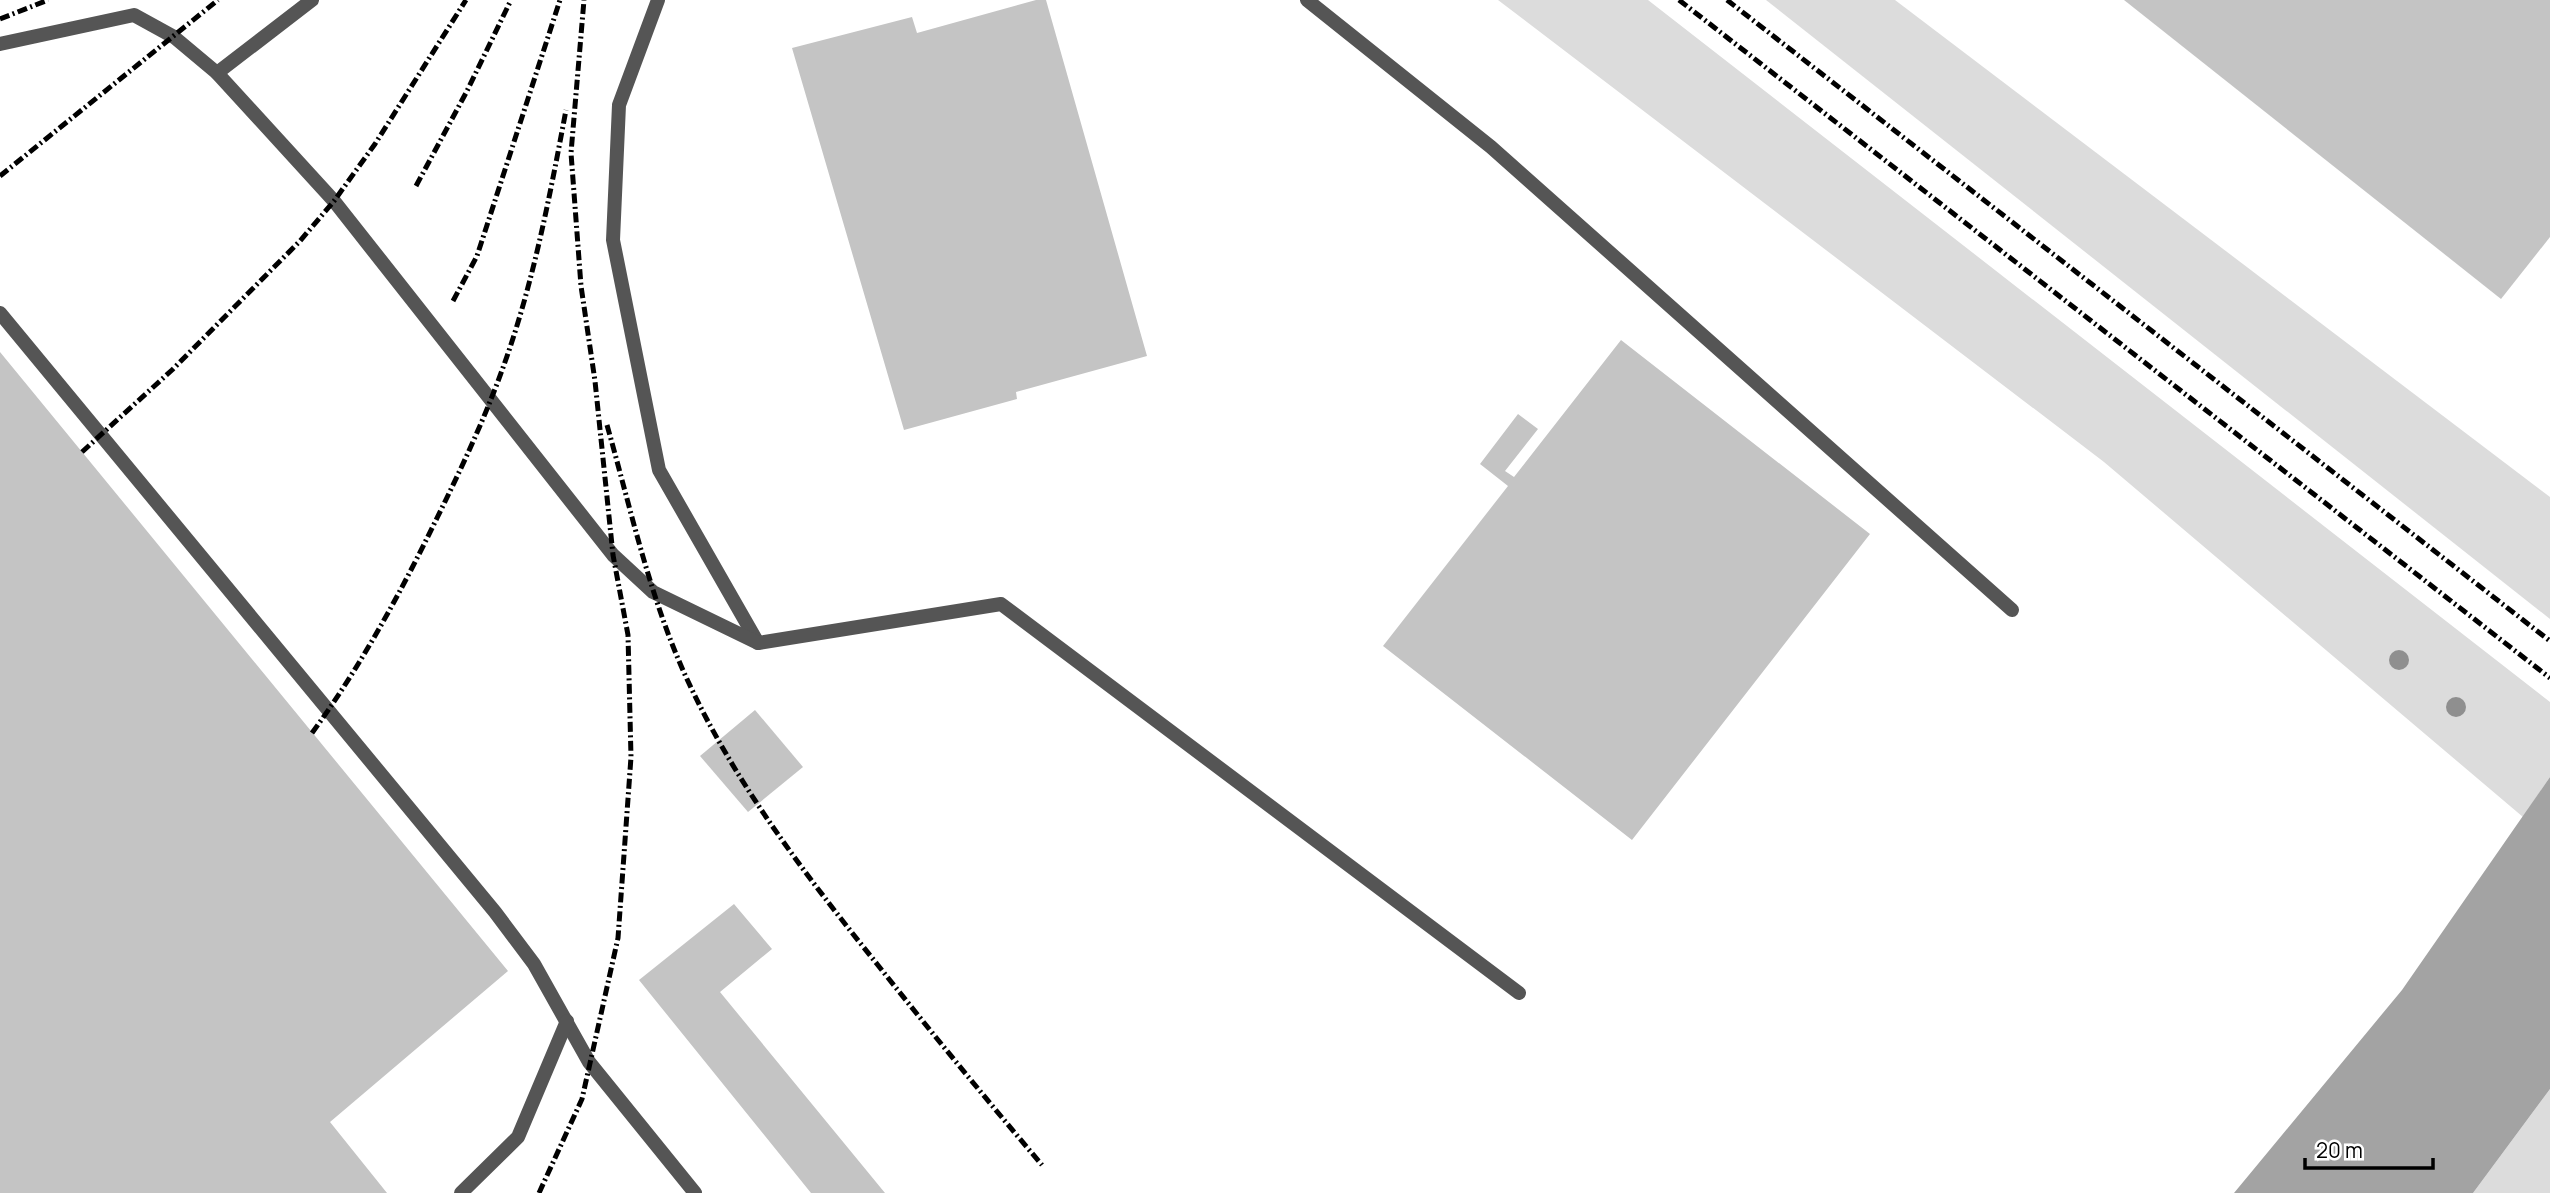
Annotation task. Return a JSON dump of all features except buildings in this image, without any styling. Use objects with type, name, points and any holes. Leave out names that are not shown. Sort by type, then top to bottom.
[{"type":"lane","points":[[217,73],[312,0]]},
{"type":"lane","points":[[659,0],[619,105],[613,240],[659,470],[758,643]]},
{"type":"lane","points":[[1307,0],[1491,147],[2012,610]]},
{"type":"lane","points":[[0,44],[134,15],[174,37],[217,73],[334,201],[614,555],[653,592],[758,643],[1001,604],[1519,993]]},
{"type":"lane","points":[[0,313],[495,912],[534,964],[589,1062],[695,1193]]},
{"type":"lane","points":[[461,1193],[517,1137],[567,1021]]},
{"type":"shaded area","points":[[1498,0],[1648,0],[2550,702],[2550,777],[2523,817],[2104,462]]},
{"type":"shaded area","points":[[1766,0],[1895,0],[2550,497],[2550,619]]},
{"type":"shaded area","points":[[2550,777],[2550,1089],[2473,1193],[2234,1193],[2402,990]]},
{"type":"shaded area","points":[[2550,1089],[2550,1193],[2473,1193]]},
{"type":"railway","points":[[0,19],[48,0]]},
{"type":"railway","points":[[0,176],[218,0]]},
{"type":"railway","points":[[82,452],[172,370],[300,241],[334,201],[375,144],[466,0]]},
{"type":"railway","points":[[416,186],[467,91],[511,0]]},
{"type":"railway","points":[[453,301],[477,256],[560,0]]},
{"type":"railway","points":[[539,1193],[582,1099],[618,938],[631,757],[628,635],[613,555],[595,381],[581,286],[571,153],[584,0]]},
{"type":"railway","points":[[1679,0],[2550,678]]},
{"type":"railway","points":[[1727,0],[2550,641]]},
{"type":"railway","points":[[312,733],[364,655],[395,601],[490,402],[533,269],[566,110]]},
{"type":"railway","points":[[607,425],[659,609],[682,668],[722,747],[795,859],[938,1040],[1042,1165]]}]
